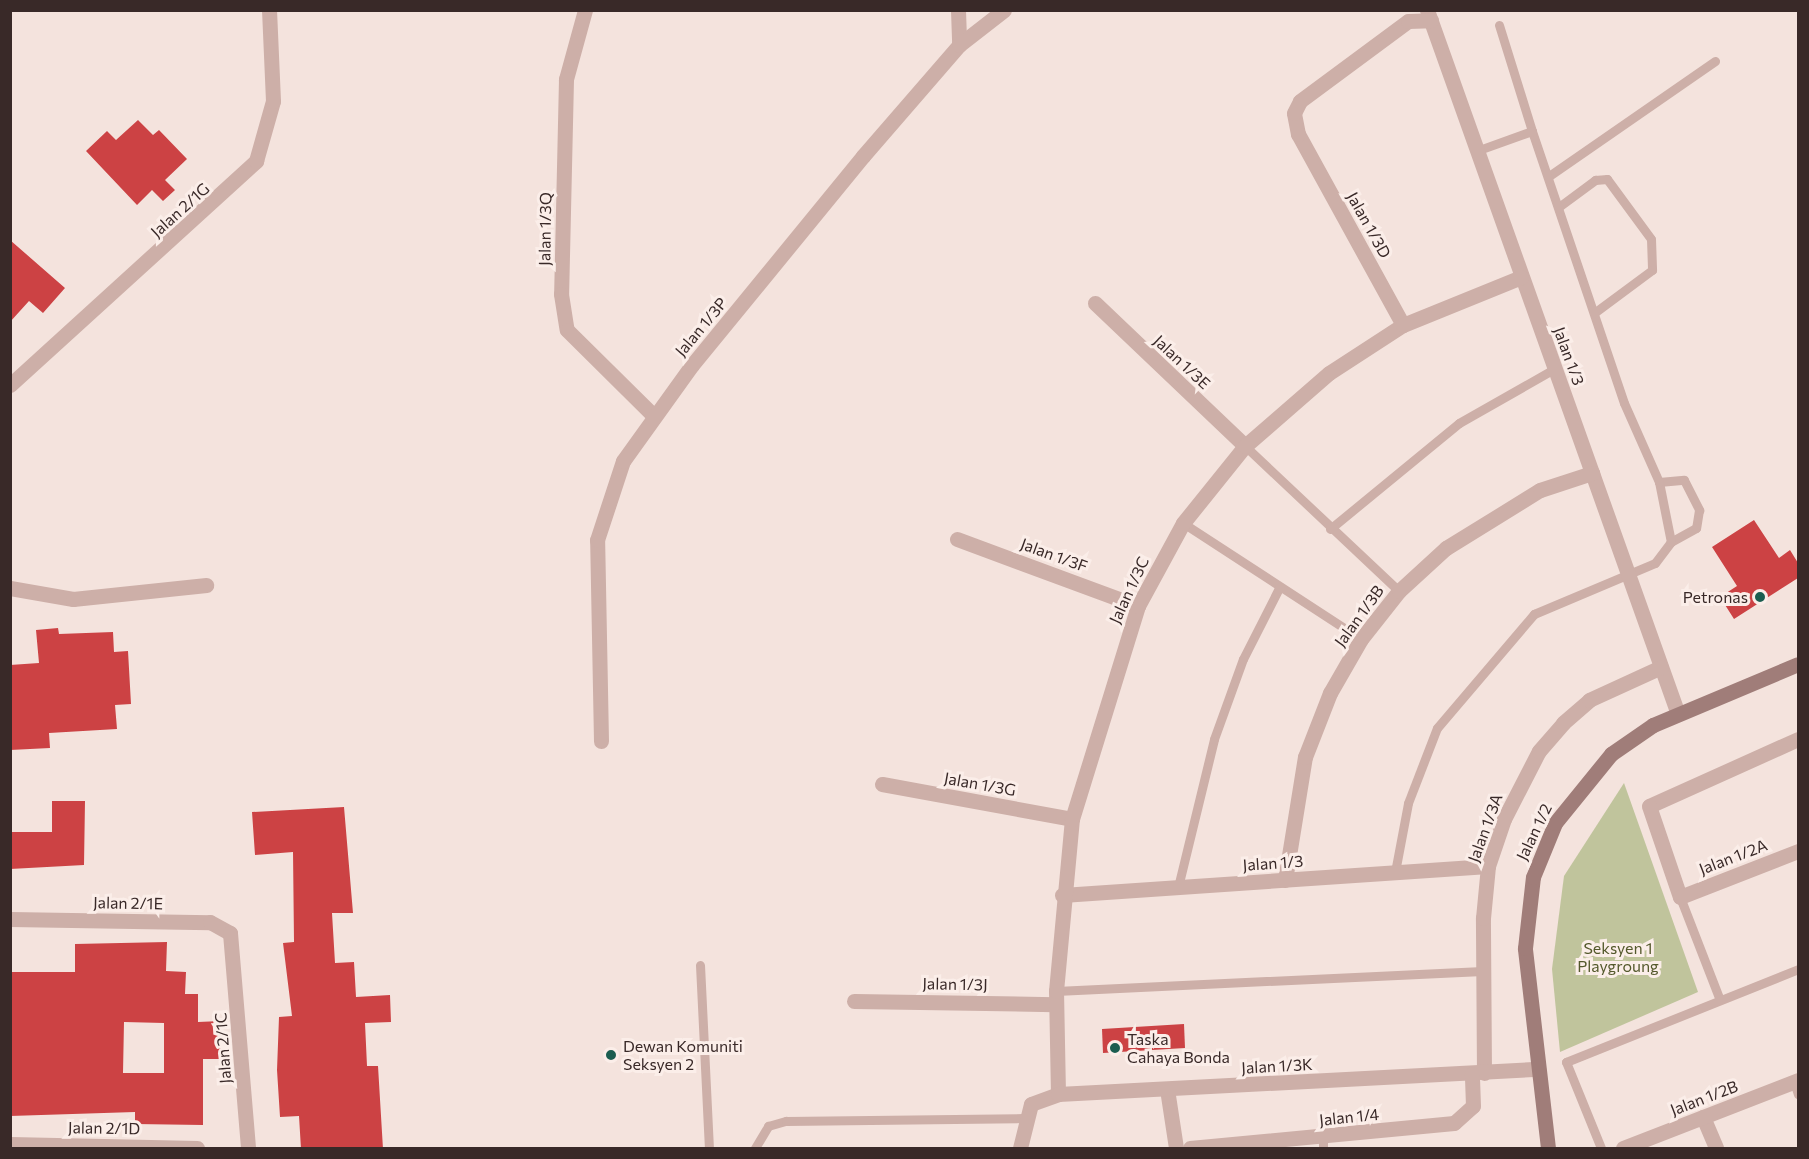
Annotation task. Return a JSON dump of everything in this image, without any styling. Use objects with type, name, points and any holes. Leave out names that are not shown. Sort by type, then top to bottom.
[{"type":"street","name":"Jalan 2/1G","points":[[11,382],[256,161],[273,101],[269,10]]},
{"type":"street","name":"Jalan 1/3Q","points":[[585,10],[566,79],[561,294],[567,330],[653,416]]},
{"type":"street","points":[[958,10],[959,45]]},
{"type":"street","name":"Jalan 1/3P","points":[[602,741],[597,540],[623,461],[653,416],[959,45],[1004,10]]},
{"type":"street","name":"Jalan 1/3D","points":[[1403,325],[1303,142],[1294,120],[1300,101],[1408,21],[1429,15]]},
{"type":"street","name":"Jalan 1/3","points":[[1429,15],[1678,714]]},
{"type":"street","name":"Jalan 1/3C","points":[[1058,1094],[1055,997],[1062,895],[1072,819],[1138,606],[1182,523],[1245,446],[1329,373],[1403,325],[1521,277]]},
{"type":"street","name":"Jalan 1/3E","points":[[1095,303],[1245,446]]},
{"type":"street","name":"Jalan 1/3B","points":[[1285,880],[1305,757],[1330,693],[1361,639],[1399,591],[1490,517],[1540,490],[1592,473]]},
{"type":"street","name":"Jalan 1/3F","points":[[957,539],[1138,606]]},
{"type":"street","points":[[10,588],[73,599],[206,585]]},
{"type":"street","name":"Jalan 1/2","points":[[1548,1149],[1525,948],[1527,905],[1542,849],[1571,799],[1611,754],[1678,714],[1798,664]]},
{"type":"street","name":"Jalan 1/3A","points":[[1478,1074],[1488,866],[1504,819],[1539,751],[1589,700],[1661,666]]},
{"type":"street","points":[[1680,897],[1651,817],[1653,800],[1798,740]]},
{"type":"street","name":"Jalan 1/3G","points":[[882,784],[1072,819]]},
{"type":"street","name":"Jalan 1/2A","points":[[1680,897],[1798,851]]},
{"type":"street","name":"Jalan 1/3","points":[[1062,895],[1488,866]]},
{"type":"street","name":"Jalan 2/1E","points":[[10,919],[210,922],[223,926],[234,945]]},
{"type":"street","name":"Jalan 2/1C","points":[[234,945],[248,1149]]},
{"type":"street","name":"Jalan 1/3J","points":[[854,1001],[1055,997]]},
{"type":"street","name":"Jalan 1/3K","points":[[1023,1118],[1031,1104],[1058,1094],[1478,1074],[1538,1069]]},
{"type":"street","name":"Jalan 1/4","points":[[1190,1149],[1323,1144],[1454,1124],[1473,1106],[1478,1074]]},
{"type":"street","name":"Jalan 1/2B","points":[[1623,1149],[1704,1117],[1797,1086]]},
{"type":"street","points":[[1167,1089],[1176,1149]]},
{"type":"street","points":[[1704,1117],[1716,1149]]},
{"type":"street","points":[[1020,1149],[1023,1118]]},
{"type":"street","name":"Jalan 2/1D","points":[[10,1144],[197,1149]]},
{"type":"lane","points":[[1499,25],[1532,131],[1560,206],[1594,313],[1659,482],[1671,542]]},
{"type":"lane","points":[[1549,177],[1715,62]]},
{"type":"lane","points":[[1479,150],[1532,131]]},
{"type":"lane","points":[[1560,206],[1595,180],[1607,179],[1651,239],[1652,270],[1594,313]]},
{"type":"lane","points":[[1330,530],[1459,423],[1554,369]]},
{"type":"lane","points":[[1245,446],[1330,530],[1399,591]]},
{"type":"lane","points":[[1395,873],[1408,804],[1437,728],[1534,614],[1629,574],[1665,555],[1671,542],[1696,528],[1699,510],[1684,480],[1659,482]]},
{"type":"lane","points":[[1182,523],[1361,639]]},
{"type":"lane","points":[[1178,887],[1214,739],[1243,659],[1280,588]]},
{"type":"lane","points":[[1680,897],[1720,1000]]},
{"type":"lane","points":[[700,965],[709,1149]]},
{"type":"lane","points":[[1601,1149],[1566,1062],[1798,969]]},
{"type":"lane","points":[[1055,997],[1483,971]]},
{"type":"lane","points":[[755,1149],[768,1126],[786,1121],[1023,1118]]},
{"type":"green space","name":"Seksyen 1 Playgroung","points":[[1624,783],[1698,992],[1560,1052],[1552,969],[1564,876]]},
{"type":"building","points":[[138,120],[153,135],[159,130],[187,159],[165,180],[175,190],[163,201],[152,190],[137,205],[86,151],[107,131],[116,140]]},
{"type":"building","points":[[10,240],[65,288],[43,313],[29,301],[10,322]]},
{"type":"building","points":[[1754,520],[1779,558],[1790,550],[1798,563],[1798,578],[1734,619],[1720,597],[1737,586],[1712,547]]},
{"type":"building","points":[[58,628],[59,634],[113,632],[114,652],[128,651],[131,704],[115,705],[117,729],[49,733],[50,748],[10,750],[10,665],[39,663],[36,630]]},
{"type":"building","points":[[52,801],[85,801],[84,865],[10,869],[10,832],[52,832]]},
{"type":"building","points":[[344,807],[353,913],[332,913],[335,963],[354,962],[356,997],[390,995],[391,1022],[365,1023],[367,1066],[378,1066],[383,1149],[301,1149],[299,1116],[280,1117],[277,1070],[279,1017],[292,1016],[283,943],[294,942],[293,852],[255,855],[252,812]]},
{"type":"building","points":[[167,942],[166,971],[186,972],[185,994],[198,994],[198,1022],[221,1021],[221,1059],[203,1059],[203,1125],[135,1124],[135,1112],[10,1116],[10,972],[75,972],[75,944]],"holes":[[[124,1022],[164,1023],[164,1073],[123,1073]]]},
{"type":"building","points":[[1184,1024],[1185,1048],[1103,1053],[1102,1029]]},
{"type":"place","name":"Petronas","points":[[1760,597]]},
{"type":"place","name":"Taska Cahaya Bonda","points":[[1115,1048]]},
{"type":"place","name":"Dewan Komuniti Seksyen 2","points":[[611,1055]]}]
